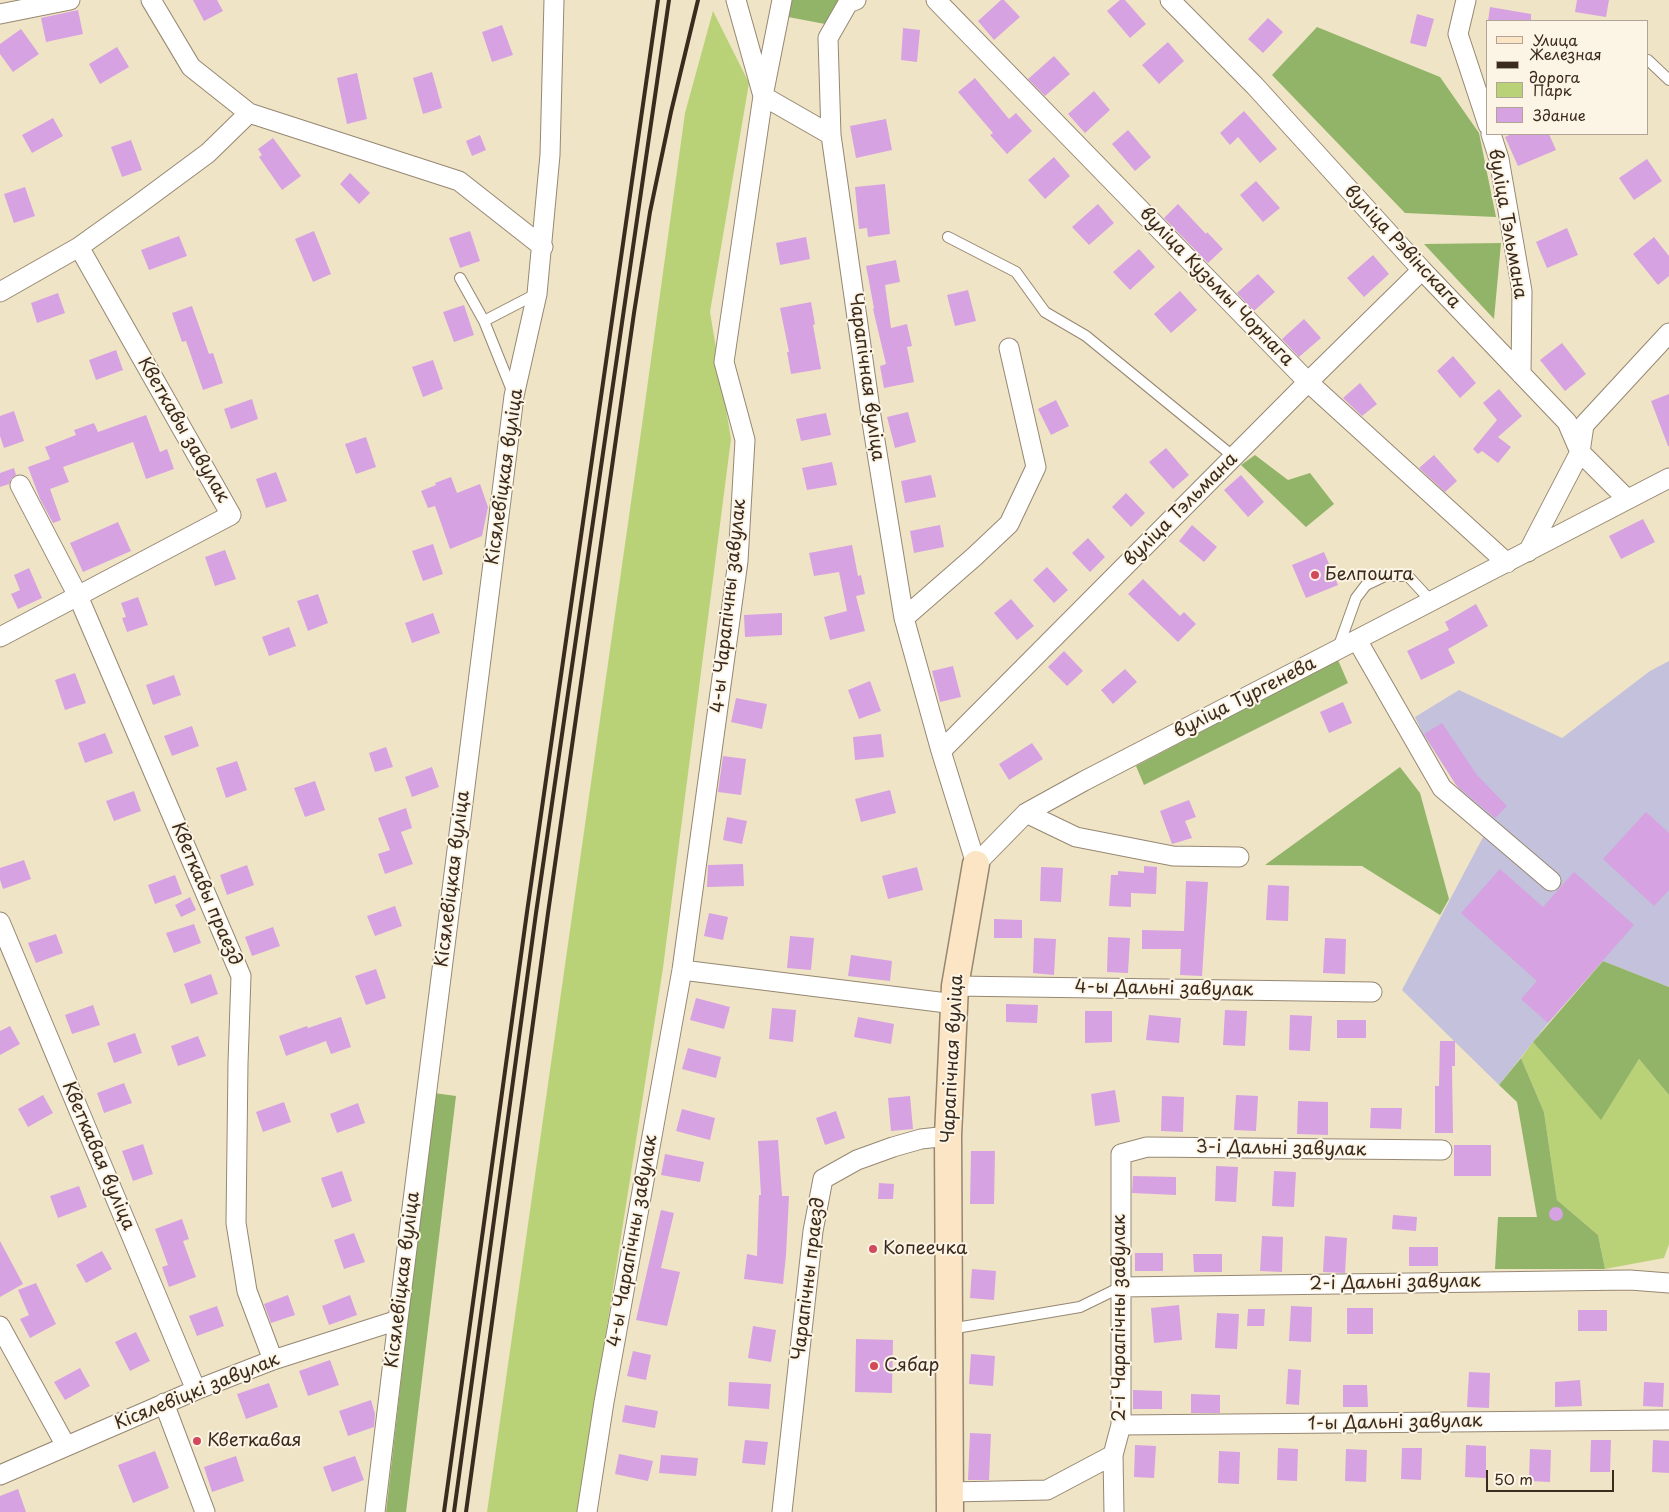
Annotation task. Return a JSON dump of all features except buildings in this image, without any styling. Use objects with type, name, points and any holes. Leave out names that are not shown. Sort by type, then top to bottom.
[{"type":"street","points":[[0,14],[70,0]]},
{"type":"street","points":[[151,0],[192,67],[249,113],[459,181],[543,247]]},
{"type":"street","name":"Кісялевіцкая вуліца","points":[[376,1512],[398,1320],[514,396],[537,294],[543,247],[550,155],[555,0]]},
{"type":"street","points":[[736,0],[764,96],[831,135]]},
{"type":"street","name":"4-ы Чарапічны завулак","points":[[587,1512],[604,1402],[682,970],[738,561],[745,440],[724,362],[764,96],[782,0]]},
{"type":"street","name":"Чарапічная вуліца","points":[[856,0],[848,3],[828,38],[831,135],[871,416],[904,618],[941,751],[976,864],[955,995],[948,1136],[950,1502]]},
{"type":"street","name":"вуліца Кузьмы Чорнага","points":[[936,0],[1308,382],[1507,563]]},
{"type":"street","name":"вуліца Рэвінскага","points":[[1170,0],[1256,86],[1422,270],[1567,422],[1580,452],[1627,498]]},
{"type":"street","name":"вуліца Тэльмана","points":[[1466,0],[1458,34],[1486,118]]},
{"type":"street","points":[[0,292],[78,247],[208,153],[249,113]]},
{"type":"street","name":"вуліца Тэльмана","points":[[1491,135],[1499,159],[1522,291],[1522,374]]},
{"type":"street","name":"Кветкавы завулак","points":[[0,637],[231,515],[78,247]]},
{"type":"street","name":"вуліца Тэльмана","points":[[941,751],[1422,270]]},
{"type":"street","points":[[1528,552],[1580,452],[1584,426],[1669,333]]},
{"type":"street","points":[[904,618],[1009,524],[1036,467],[1009,348]]},
{"type":"street","name":"вуліца Тургенева","points":[[976,864],[1026,813],[1084,781],[1528,552],[1627,498],[1669,478]]},
{"type":"street","name":"Кветкавы праезд","points":[[20,485],[78,596],[241,976],[236,1223],[247,1291],[273,1360]]},
{"type":"street","points":[[1358,640],[1442,788],[1551,881]]},
{"type":"street","points":[[1026,813],[1076,837],[1173,856],[1239,857]]},
{"type":"street","name":"Кветкавая вуліца","points":[[0,922],[196,1390]]},
{"type":"street","points":[[682,970],[955,995]]},
{"type":"street","name":"4-ы Дальні завулак","points":[[955,995],[1372,992]]},
{"type":"street","name":"Чарапічны праезд","points":[[782,1512],[813,1231],[823,1179],[857,1160],[893,1147],[921,1139],[948,1136]]},
{"type":"street","name":"3-і Дальні завулак","points":[[1121,1154],[1147,1147],[1442,1150]]},
{"type":"street","name":"2-і Чарапічны завулак","points":[[1114,1512],[1113,1455],[1121,1425],[1121,1154]]},
{"type":"street","name":"2-і Дальні завулак","points":[[1121,1287],[1630,1280],[1669,1283]]},
{"type":"street","name":"Кісялевіцкі завулак","points":[[0,1475],[164,1403],[273,1360],[398,1320]]},
{"type":"street","points":[[0,1326],[66,1446]]},
{"type":"street","points":[[164,1403],[205,1512]]},
{"type":"street","name":"1-ы Дальні завулак","points":[[1121,1425],[1669,1420]]},
{"type":"street","points":[[950,1502],[1047,1490],[1113,1455]]},
{"type":"lane","points":[[1649,61],[1669,80]]},
{"type":"lane","points":[[948,238],[1016,272],[1045,312],[1086,336],[1234,457]]},
{"type":"lane","points":[[460,278],[484,321],[514,396]]},
{"type":"lane","points":[[484,321],[537,294]]},
{"type":"lane","points":[[1336,651],[1356,598],[1366,585],[1385,576],[1408,576],[1432,602]]},
{"type":"lane","points":[[949,1329],[1080,1307],[1121,1287]]},
{"type":"shaded area","points":[[1669,661],[1669,987],[1603,961],[1548,1023],[1499,1085],[1402,990],[1490,824],[1459,789],[1423,734],[1415,717],[1459,690],[1562,738],[1650,671]]},
{"type":"green space","points":[[791,0],[841,0],[825,24],[788,17]]},
{"type":"green space","points":[[713,11],[749,83],[710,312],[731,439],[663,968],[578,1512],[487,1512],[685,113]]},
{"type":"green space","points":[[1317,27],[1440,77],[1479,133],[1496,217],[1405,213],[1272,75]]},
{"type":"green space","points":[[1501,243],[1494,319],[1424,244]]},
{"type":"green space","points":[[1255,455],[1288,480],[1310,473],[1334,504],[1306,527],[1241,465]]},
{"type":"green space","points":[[1338,660],[1348,683],[1144,785],[1136,766]]},
{"type":"green space","points":[[1400,767],[1420,793],[1449,899],[1440,915],[1362,866],[1265,865]]},
{"type":"green space","points":[[1603,961],[1669,987],[1669,1095],[1639,1059],[1601,1120],[1533,1042]]},
{"type":"green space","points":[[1533,1042],[1601,1119],[1639,1059],[1669,1095],[1669,1244],[1664,1258],[1605,1269],[1598,1235],[1557,1200],[1544,1112],[1521,1058]]},
{"type":"green space","points":[[1521,1058],[1544,1112],[1557,1200],[1598,1235],[1605,1269],[1495,1269],[1498,1217],[1537,1217],[1517,1102],[1499,1085]]},
{"type":"green space","points":[[434,1093],[456,1096],[406,1512],[386,1512]]},
{"type":"railway","points":[[444,1512],[527,912],[658,0]]},
{"type":"railway","points":[[454,1512],[536,913],[669,0]]},
{"type":"railway","points":[[466,1512],[548,913],[634,313],[650,212],[671,112],[698,0]]},
{"type":"place","name":"Белпошта","points":[[1315,575]]},
{"type":"place","name":"Копеечка","points":[[873,1249]]},
{"type":"place","name":"Сябар","points":[[874,1366]]},
{"type":"place","name":"Кветкавая","points":[[197,1441]]}]
